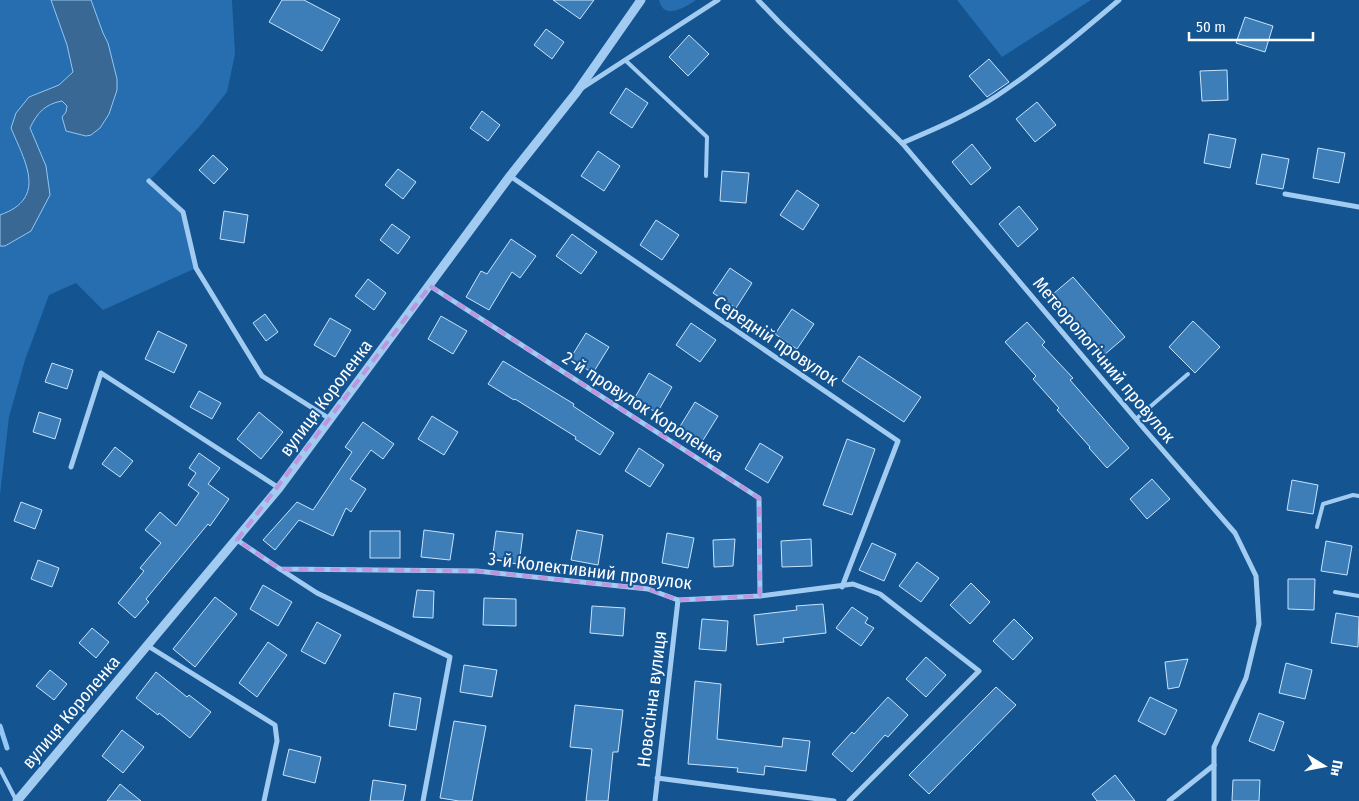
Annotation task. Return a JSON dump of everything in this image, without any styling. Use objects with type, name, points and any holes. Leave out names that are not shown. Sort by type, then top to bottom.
[{"type":"street","name":"вулиця Короленка","points":[[17,801],[279,488],[510,176],[576,93],[641,0]]},
{"type":"street","points":[[576,93],[718,0]]},
{"type":"street","name":"Метеорологічний провулок","points":[[758,0],[902,143],[1235,533],[1256,576],[1259,624],[1246,678],[1214,748],[1214,801]]},
{"type":"street","points":[[902,143],[946,124],[997,96],[1060,51],[1119,0]]},
{"type":"street","name":"Середній провулок","points":[[510,176],[898,441],[842,587]]},
{"type":"street","points":[[149,181],[183,212],[196,268],[262,376],[330,420]]},
{"type":"street","points":[[1285,194],[1359,207]]},
{"type":"street","name":"2-й провулок Короленка","points":[[430,286],[759,498],[760,596]]},
{"type":"street","points":[[71,467],[101,373],[279,488]]},
{"type":"street","points":[[237,540],[318,593],[450,657],[423,801]]},
{"type":"street","name":"3-й Колективний провулок","points":[[280,569],[477,570],[648,589],[678,600],[760,596],[791,591],[842,587],[853,584],[880,594],[979,672],[849,801]]},
{"type":"street","name":"Новосінна вулиця","points":[[654,801],[678,600]]},
{"type":"street","points":[[148,646],[276,725],[277,741],[264,801]]},
{"type":"street","points":[[1169,801],[1214,766]]},
{"type":"street","points":[[657,778],[834,801]]},
{"type":"lane","points":[[625,60],[707,137],[706,176]]},
{"type":"lane","points":[[1136,419],[1188,374]]},
{"type":"lane","points":[[1317,528],[1323,504],[1353,495],[1359,496]]},
{"type":"lane","points":[[1335,592],[1359,596]]},
{"type":"lane","points":[[0,769],[17,801]]},
{"type":"highlighted area","points":[[430,286],[759,498],[760,596],[678,600],[648,589],[477,571],[280,569],[237,540]]},
{"type":"shaded area","points":[[0,0],[51,0],[67,45],[73,72],[59,85],[29,97],[16,113],[17,141],[27,163],[30,181],[29,189],[22,202],[0,215]]},
{"type":"shaded area","points":[[51,0],[91,0],[108,43],[117,79],[117,90],[109,114],[100,128],[91,135],[86,136],[66,131],[62,117],[66,112],[67,106],[62,101],[46,107],[36,118],[30,128],[46,166],[50,195],[31,231],[5,246],[0,246],[0,215],[15,208],[24,199],[28,189],[29,178],[26,166],[11,128],[16,113],[29,97],[59,85],[73,72],[67,45]]},
{"type":"shaded area","points":[[91,0],[232,0],[235,54],[227,92],[199,127],[149,181],[183,212],[196,268],[103,310],[76,283],[49,295],[25,360],[9,417],[0,495],[0,246],[5,246],[46,166],[30,128],[39,114],[46,107],[61,101],[67,105],[66,131],[86,136],[91,135],[100,128],[109,114],[117,90],[117,79],[108,43]]},
{"type":"shaded area","points":[[659,0],[696,0],[681,9],[670,11],[665,10]]},
{"type":"shaded area","points":[[957,0],[1091,0],[1002,57]]},
{"type":"building","points":[[282,0],[304,0],[340,19],[322,51],[269,22]]},
{"type":"building","points":[[553,0],[594,0],[580,19]]},
{"type":"building","points":[[1245,17],[1273,26],[1265,52],[1236,43]]},
{"type":"building","points":[[546,29],[564,42],[552,59],[534,45]]},
{"type":"building","points":[[689,35],[709,54],[688,76],[669,57]]},
{"type":"building","points":[[989,59],[1009,82],[987,97],[969,76]]},
{"type":"building","points":[[1227,70],[1228,100],[1202,101],[1200,71]]},
{"type":"building","points":[[626,88],[648,103],[632,128],[610,113]]},
{"type":"building","points":[[1037,102],[1056,125],[1035,142],[1016,119]]},
{"type":"building","points":[[482,111],[500,125],[488,141],[470,128]]},
{"type":"building","points":[[1209,134],[1236,139],[1230,168],[1204,163]]},
{"type":"building","points":[[972,144],[991,168],[971,185],[952,162]]},
{"type":"building","points":[[1318,148],[1345,153],[1339,183],[1313,178]]},
{"type":"building","points":[[598,151],[620,166],[604,191],[581,176]]},
{"type":"building","points":[[1262,154],[1289,159],[1283,189],[1256,184]]},
{"type":"building","points":[[213,155],[228,169],[214,184],[199,170]]},
{"type":"building","points":[[398,169],[416,182],[403,199],[385,185]]},
{"type":"building","points":[[722,171],[749,173],[746,203],[720,201]]},
{"type":"building","points":[[797,190],[819,205],[803,230],[780,215]]},
{"type":"building","points":[[1019,206],[1038,229],[1018,247],[999,224]]},
{"type":"building","points":[[224,211],[248,215],[244,243],[220,239]]},
{"type":"building","points":[[656,220],[679,235],[662,260],[640,245]]},
{"type":"building","points":[[392,224],[410,237],[398,254],[380,240]]},
{"type":"building","points":[[572,234],[597,252],[581,274],[556,256]]},
{"type":"building","points":[[511,239],[536,256],[520,278],[512,272],[489,310],[466,297],[481,271],[487,274]]},
{"type":"building","points":[[730,268],[752,283],[736,308],[713,293]]},
{"type":"building","points":[[1073,277],[1125,337],[1104,355],[1053,294]]},
{"type":"building","points":[[368,279],[386,293],[374,310],[355,296]]},
{"type":"building","points":[[792,309],[814,324],[797,349],[775,334]]},
{"type":"building","points":[[265,314],[278,332],[266,341],[253,323]]},
{"type":"building","points":[[441,316],[467,331],[453,354],[428,339]]},
{"type":"building","points":[[330,318],[351,330],[335,357],[314,345]]},
{"type":"building","points":[[1193,321],[1220,347],[1195,373],[1169,347]]},
{"type":"building","points":[[1027,322],[1045,342],[1042,345],[1073,378],[1070,380],[1129,448],[1107,468],[1033,379],[1036,376],[1005,342]]},
{"type":"building","points":[[691,323],[716,340],[700,362],[676,345]]},
{"type":"building","points":[[158,331],[187,345],[174,373],[145,359]]},
{"type":"building","points":[[586,333],[609,347],[593,373],[570,359]]},
{"type":"building","points":[[859,356],[921,397],[904,422],[842,381]]},
{"type":"building","points":[[503,361],[574,404],[573,406],[614,433],[600,455],[575,439],[576,437],[488,384]]},
{"type":"building","points":[[52,363],[73,370],[67,389],[45,382]]},
{"type":"building","points":[[649,373],[672,387],[657,413],[634,399]]},
{"type":"building","points":[[199,391],[221,403],[212,419],[190,407]]},
{"type":"building","points":[[695,402],[718,416],[702,442],[679,428]]},
{"type":"building","points":[[39,412],[61,419],[55,439],[33,432]]},
{"type":"building","points":[[259,412],[283,432],[261,459],[237,439]]},
{"type":"building","points":[[432,416],[458,432],[444,455],[418,439]]},
{"type":"building","points":[[363,422],[394,444],[383,459],[371,450],[350,479],[366,489],[351,512],[346,508],[333,536],[299,520],[275,550],[263,540],[297,502],[313,510],[352,452],[345,447]]},
{"type":"building","points":[[847,439],[875,449],[852,515],[823,505]]},
{"type":"building","points":[[760,443],[783,457],[768,483],[745,469]]},
{"type":"building","points":[[115,447],[133,461],[120,477],[102,464]]},
{"type":"building","points":[[639,448],[664,465],[650,487],[625,471]]},
{"type":"building","points":[[199,453],[220,468],[208,484],[229,499],[210,526],[208,524],[146,599],[149,602],[135,618],[118,603],[144,571],[140,568],[161,543],[145,530],[160,512],[176,526],[199,493],[188,485],[196,473],[189,468]]},
{"type":"building","points":[[1152,479],[1170,499],[1147,519],[1130,499]]},
{"type":"building","points":[[1292,480],[1318,485],[1313,514],[1287,510]]},
{"type":"building","points":[[21,502],[42,510],[35,529],[14,521]]},
{"type":"building","points":[[424,530],[454,534],[450,560],[421,557]]},
{"type":"building","points":[[577,530],[603,535],[598,565],[571,560]]},
{"type":"building","points":[[370,531],[400,531],[400,558],[370,558]]},
{"type":"building","points":[[496,531],[523,534],[519,564],[492,561]]},
{"type":"building","points":[[667,533],[694,538],[688,568],[662,563]]},
{"type":"building","points":[[735,539],[733,566],[714,567],[713,540]]},
{"type":"building","points":[[811,539],[812,566],[782,567],[781,541]]},
{"type":"building","points":[[1326,541],[1352,546],[1347,575],[1321,571]]},
{"type":"building","points":[[872,543],[896,554],[884,581],[859,570]]},
{"type":"building","points":[[38,560],[59,568],[52,587],[31,579]]},
{"type":"building","points":[[917,562],[939,578],[921,602],[899,586]]},
{"type":"building","points":[[1288,579],[1315,579],[1314,610],[1288,609]]},
{"type":"building","points":[[971,583],[990,602],[970,624],[950,605]]},
{"type":"building","points":[[263,585],[292,602],[278,626],[250,609]]},
{"type":"building","points":[[417,590],[434,591],[433,618],[413,617]]},
{"type":"building","points":[[215,597],[237,614],[195,667],[173,649]]},
{"type":"building","points":[[484,598],[516,599],[516,626],[483,625]]},
{"type":"building","points":[[823,604],[826,633],[783,638],[784,642],[757,645],[754,615],[797,610],[796,606]]},
{"type":"building","points":[[592,606],[625,608],[623,636],[590,633]]},
{"type":"building","points":[[852,607],[868,618],[865,623],[874,628],[861,646],[836,628]]},
{"type":"building","points":[[1336,613],[1359,617],[1358,647],[1331,643]]},
{"type":"building","points":[[702,619],[728,621],[726,651],[699,649]]},
{"type":"building","points":[[1014,619],[1033,638],[1013,660],[993,641]]},
{"type":"building","points":[[317,622],[341,635],[325,664],[301,651]]},
{"type":"building","points":[[92,628],[109,642],[96,658],[79,643]]},
{"type":"building","points":[[268,642],[287,655],[257,697],[239,683]]},
{"type":"building","points":[[926,657],[946,675],[926,697],[906,679]]},
{"type":"building","points":[[1188,659],[1179,687],[1168,689],[1165,662]]},
{"type":"building","points":[[1286,663],[1312,670],[1305,699],[1279,693]]},
{"type":"building","points":[[464,665],[497,670],[492,697],[460,692]]},
{"type":"building","points":[[50,670],[67,684],[54,700],[36,686]]},
{"type":"building","points":[[156,672],[187,697],[189,695],[211,712],[190,738],[159,713],[158,715],[136,698]]},
{"type":"building","points":[[695,681],[721,684],[717,739],[782,747],[783,738],[810,741],[806,771],[765,766],[764,775],[737,772],[738,768],[688,764]]},
{"type":"building","points":[[996,687],[1016,705],[929,794],[909,775]]},
{"type":"building","points":[[394,693],[421,698],[416,730],[389,726]]},
{"type":"building","points":[[888,697],[908,715],[888,737],[885,735],[852,772],[832,754],[852,732],[854,734]]},
{"type":"building","points":[[1150,697],[1177,710],[1165,735],[1138,721]]},
{"type":"building","points":[[575,705],[623,710],[618,752],[613,752],[608,801],[586,801],[592,749],[570,747]]},
{"type":"building","points":[[1259,713],[1284,722],[1274,751],[1249,741]]},
{"type":"building","points":[[454,721],[486,726],[472,801],[440,798]]},
{"type":"building","points":[[122,730],[144,747],[123,773],[102,756]]},
{"type":"building","points":[[289,749],[321,757],[315,783],[283,775]]},
{"type":"building","points":[[1115,775],[1135,801],[1097,801],[1092,794]]},
{"type":"building","points":[[373,780],[406,785],[403,801],[370,801]]},
{"type":"building","points":[[1233,780],[1260,780],[1259,801],[1232,801]]},
{"type":"building","points":[[120,784],[141,801],[107,801]]},
{"type":"waterway","points":[[0,726],[7,748]]}]
